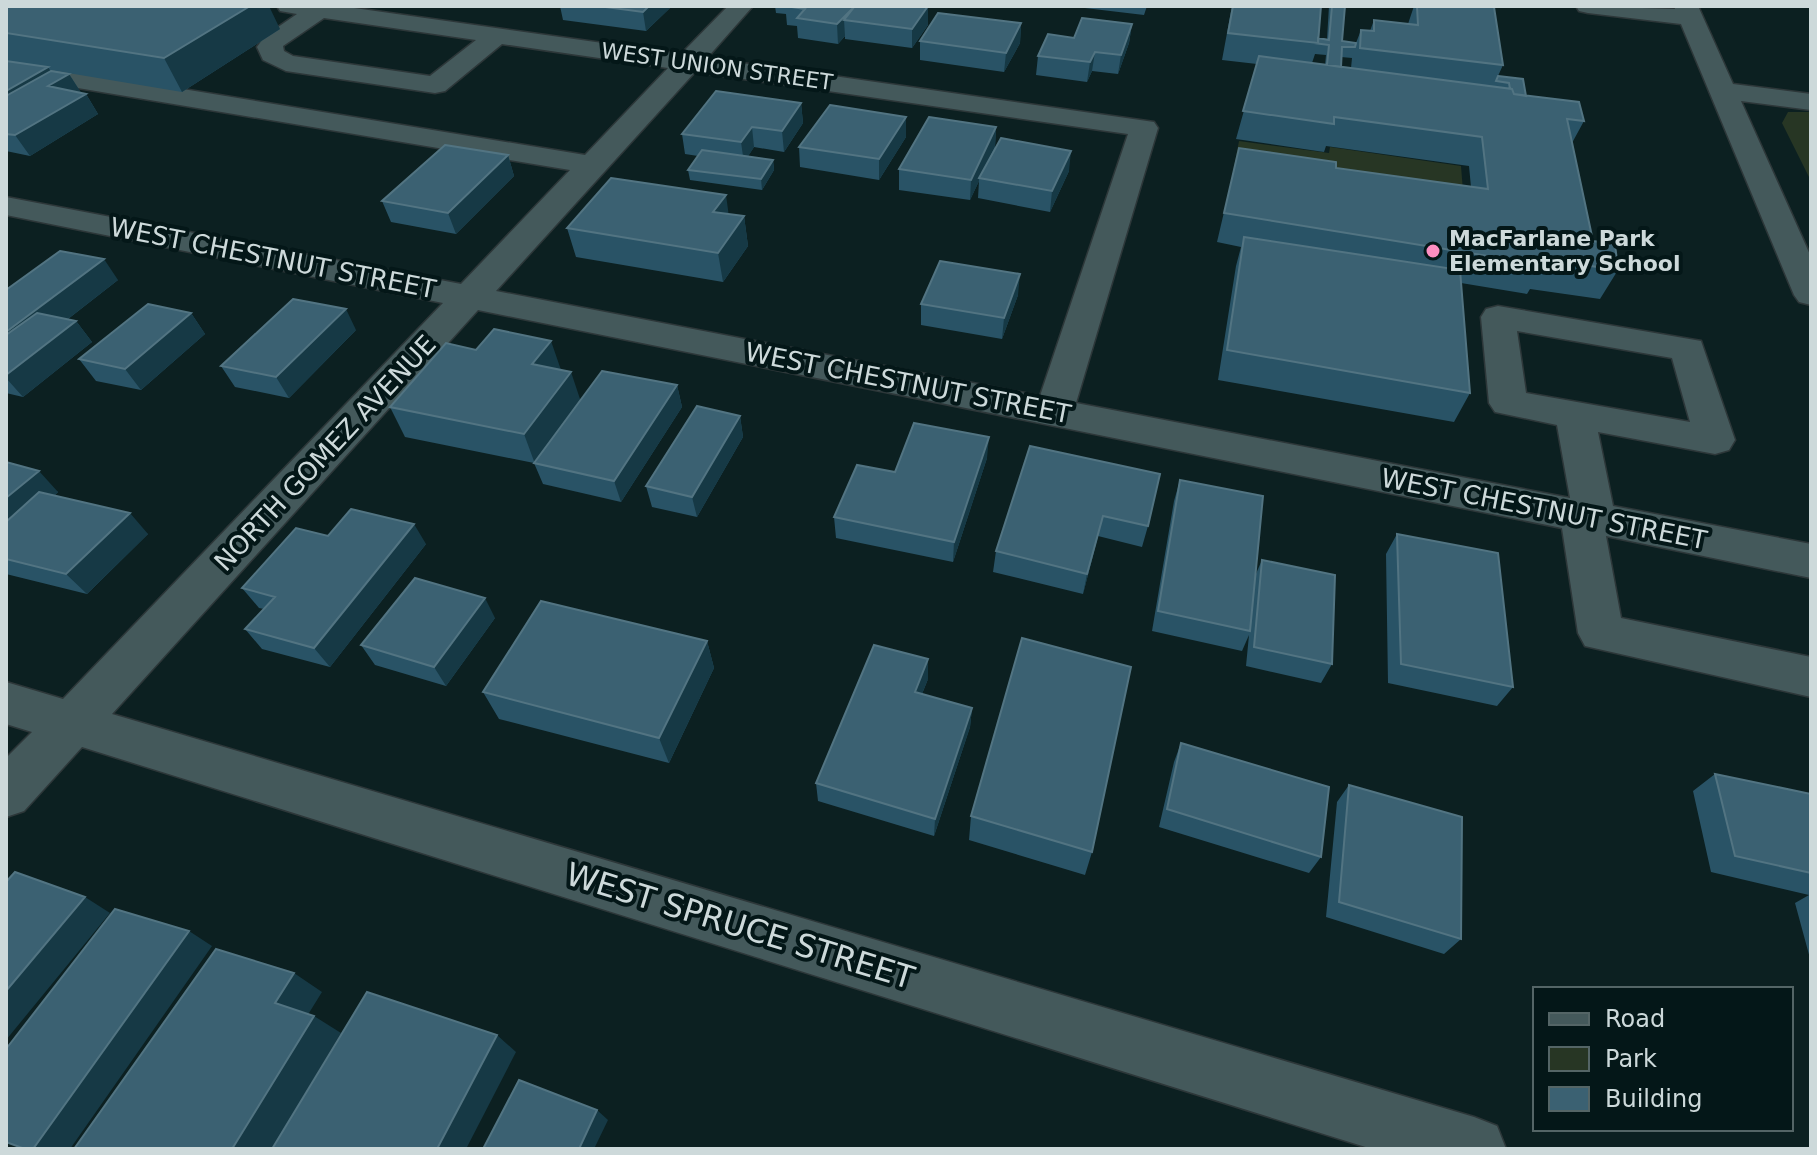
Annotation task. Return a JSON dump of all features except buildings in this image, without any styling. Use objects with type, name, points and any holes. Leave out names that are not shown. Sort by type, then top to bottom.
[{"type":"street","name":"WEST UNION STREET","points":[[289,6],[1144,128],[1054,412]]},
{"type":"street","name":"NORTH GOMEZ AVENUE","points":[[6,794],[741,6]]},
{"type":"street","points":[[1588,6],[1689,12],[1811,295]]},
{"type":"street","points":[[320,10],[274,41],[270,47],[272,55],[286,63],[435,85],[498,35]]},
{"type":"street","points":[[6,68],[593,165]]},
{"type":"street","points":[[1723,91],[1811,102]]},
{"type":"street","name":"WEST CHESTNUT STREET","points":[[6,206],[1811,561]]},
{"type":"street","points":[[1498,317],[1688,349],[1715,440],[1622,423],[1575,415],[1508,403],[1498,317]]},
{"type":"street","points":[[1575,415],[1601,633],[1811,677]]},
{"type":"street","name":"WEST SPRUCE STREET","points":[[6,703],[1474,1149]]},
{"type":"green space","points":[[1788,112],[1811,112],[1811,181],[1782,123]]},
{"type":"green space","points":[[1239,141],[1329,153],[1330,147],[1461,166],[1465,216],[1233,172]]},
{"type":"place","name":"MacFarlane Park Elementary School","points":[[1433,251]]}]
